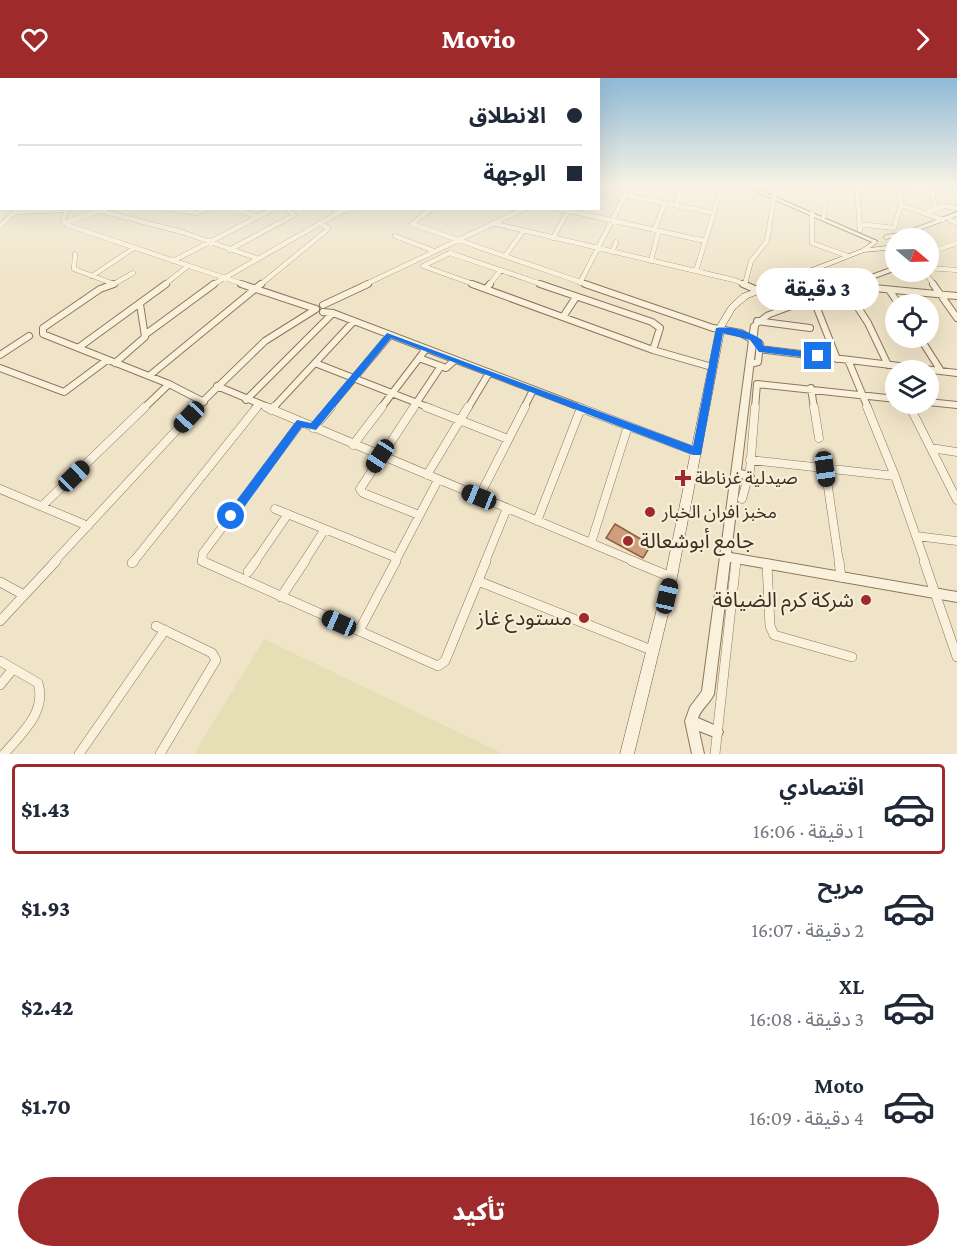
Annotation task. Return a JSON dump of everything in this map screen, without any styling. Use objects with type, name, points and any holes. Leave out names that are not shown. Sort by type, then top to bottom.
[{"type":"main road","points":[[930,228],[953,219]]},
{"type":"main road","points":[[627,754],[671,577],[719,330],[732,308],[757,290],[848,256],[879,239],[953,219]]},
{"type":"main road","points":[[879,239],[885,239]]},
{"type":"main road","points":[[879,239],[885,247]]},
{"type":"main road","points":[[742,299],[870,250],[885,248]]},
{"type":"street","points":[[64,218],[64,223]]},
{"type":"street","points":[[64,223],[80,218]]},
{"type":"street","points":[[125,218],[210,241],[229,250],[256,258]]},
{"type":"street","points":[[173,261],[257,218]]},
{"type":"street","points":[[229,250],[289,218]]},
{"type":"street","points":[[115,363],[146,334],[223,276],[329,218]]},
{"type":"street","points":[[421,218],[413,225],[719,330],[737,332],[753,338],[759,342],[758,362],[750,363]]},
{"type":"street","points":[[0,621],[217,386],[265,341],[308,314],[506,218]]},
{"type":"street","points":[[553,238],[565,218]]},
{"type":"street","points":[[602,218],[705,241]]},
{"type":"street","points":[[651,261],[657,231],[655,227],[659,218]]},
{"type":"street","points":[[696,272],[713,218]]},
{"type":"street","points":[[745,284],[751,261],[767,241],[771,218]]},
{"type":"street","points":[[812,218],[812,243],[848,256]]},
{"type":"street","points":[[824,218],[879,239]]},
{"type":"street","points":[[829,218],[860,227],[879,239]]},
{"type":"street","points":[[859,218],[860,227]]},
{"type":"street","points":[[860,227],[894,228],[897,218]]},
{"type":"street","points":[[580,283],[613,220]]},
{"type":"street","points":[[64,223],[188,266],[321,308],[697,452]]},
{"type":"street","points":[[149,376],[327,230],[328,228],[319,223]]},
{"type":"street","points":[[492,224],[745,284],[757,290]]},
{"type":"street","points":[[505,256],[523,231]]},
{"type":"street","points":[[395,236],[434,251]]},
{"type":"street","points":[[612,252],[616,242]]},
{"type":"street","points":[[939,249],[957,243]]},
{"type":"street","points":[[92,276],[134,248]]},
{"type":"street","points":[[423,266],[448,252],[656,324],[660,331],[653,350]]},
{"type":"street","points":[[75,254],[73,268],[114,284]]},
{"type":"street","points":[[412,262],[653,350],[712,367]]},
{"type":"street","points":[[78,348],[188,266]]},
{"type":"street","points":[[486,289],[501,270]]},
{"type":"street","points":[[939,270],[957,270]]},
{"type":"street","points":[[757,321],[885,272]]},
{"type":"street","points":[[133,273],[100,289],[43,328],[43,334],[169,384],[204,402]]},
{"type":"street","points":[[808,274],[833,290]]},
{"type":"street","points":[[858,281],[872,288],[957,296]]},
{"type":"street","points":[[934,282],[957,316]]},
{"type":"street","points":[[844,286],[868,323],[886,360]]},
{"type":"street","points":[[889,290],[892,294]]},
{"type":"street","points":[[563,317],[576,297]]},
{"type":"street","points":[[813,298],[837,359]]},
{"type":"street","points":[[140,304],[146,334]]},
{"type":"street","points":[[246,400],[333,313]]},
{"type":"street","points":[[271,410],[354,321]]},
{"type":"street","points":[[757,321],[810,328]]},
{"type":"street","points":[[715,754],[736,473],[757,321]]},
{"type":"street","points":[[313,428],[390,335]]},
{"type":"street","points":[[0,355],[29,336]]},
{"type":"street","points":[[926,348],[941,371],[957,373]]},
{"type":"street","points":[[353,445],[426,349]]},
{"type":"street","points":[[759,349],[885,365]]},
{"type":"street","points":[[419,358],[449,367],[455,360]]},
{"type":"street","points":[[0,368],[64,392],[107,360]]},
{"type":"street","points":[[848,360],[864,395],[894,476],[957,657]]},
{"type":"street","points":[[315,363],[508,439]]},
{"type":"street","points":[[419,515],[360,492],[360,486],[441,366]]},
{"type":"street","points":[[427,475],[489,373]]},
{"type":"street","points":[[742,499],[750,460],[756,385],[762,382],[885,398]]},
{"type":"street","points":[[42,506],[169,384]]},
{"type":"street","points":[[217,386],[671,577]]},
{"type":"street","points":[[811,388],[819,438]]},
{"type":"street","points":[[479,497],[533,390]]},
{"type":"street","points":[[939,403],[957,405]]},
{"type":"street","points":[[132,563],[258,405]]},
{"type":"street","points":[[537,521],[580,408]]},
{"type":"street","points":[[914,414],[957,500]]},
{"type":"street","points":[[301,422],[201,557],[204,563],[434,665],[442,665],[507,508]]},
{"type":"street","points":[[591,543],[628,426]]},
{"type":"street","points":[[931,448],[957,452]]},
{"type":"street","points":[[823,453],[841,577]]},
{"type":"street","points":[[750,460],[894,476]]},
{"type":"street","points":[[736,473],[748,476]]},
{"type":"street","points":[[358,631],[438,480]]},
{"type":"street","points":[[0,489],[88,526]]},
{"type":"street","points":[[275,508],[397,558]]},
{"type":"street","points":[[248,572],[288,514]]},
{"type":"street","points":[[281,597],[325,529]]},
{"type":"street","points":[[916,536],[957,541]]},
{"type":"street","points":[[731,558],[957,597]]},
{"type":"street","points":[[698,754],[691,721],[694,711],[708,694],[731,558]]},
{"type":"street","points":[[767,564],[770,626],[774,634],[783,639],[852,657]]},
{"type":"street","points":[[478,581],[654,651]]},
{"type":"street","points":[[0,582],[24,595]]},
{"type":"street","points":[[79,754],[161,628],[212,653],[216,660],[160,754]]},
{"type":"street","points":[[0,661],[38,683],[42,697],[32,718],[4,754]]},
{"type":"street","points":[[0,685],[14,669]]},
{"type":"street","points":[[691,721],[717,732]]},
{"type":"shaded area","points":[[264,639],[504,754],[194,754]]},
{"type":"building","name":"جامع أبوشعالة","points":[[615,524],[651,545],[643,558],[606,538]]},
{"type":"place","name":"صيدلية غرناطة","points":[[683,478]]},
{"type":"place","name":"مخبز افران الخبار","points":[[650,512]]},
{"type":"place","name":"جامع أبوشعالة","points":[[628,541]]},
{"type":"place","name":"شركة كرم الضيافة","points":[[866,600]]},
{"type":"place","name":"مستودع غاز","points":[[584,618]]},
{"type":"route","points":[[231,516],[301,422],[313,428],[390,335],[697,452],[719,330],[729,330],[753,338],[759,342],[759,349],[818,356]]}]
